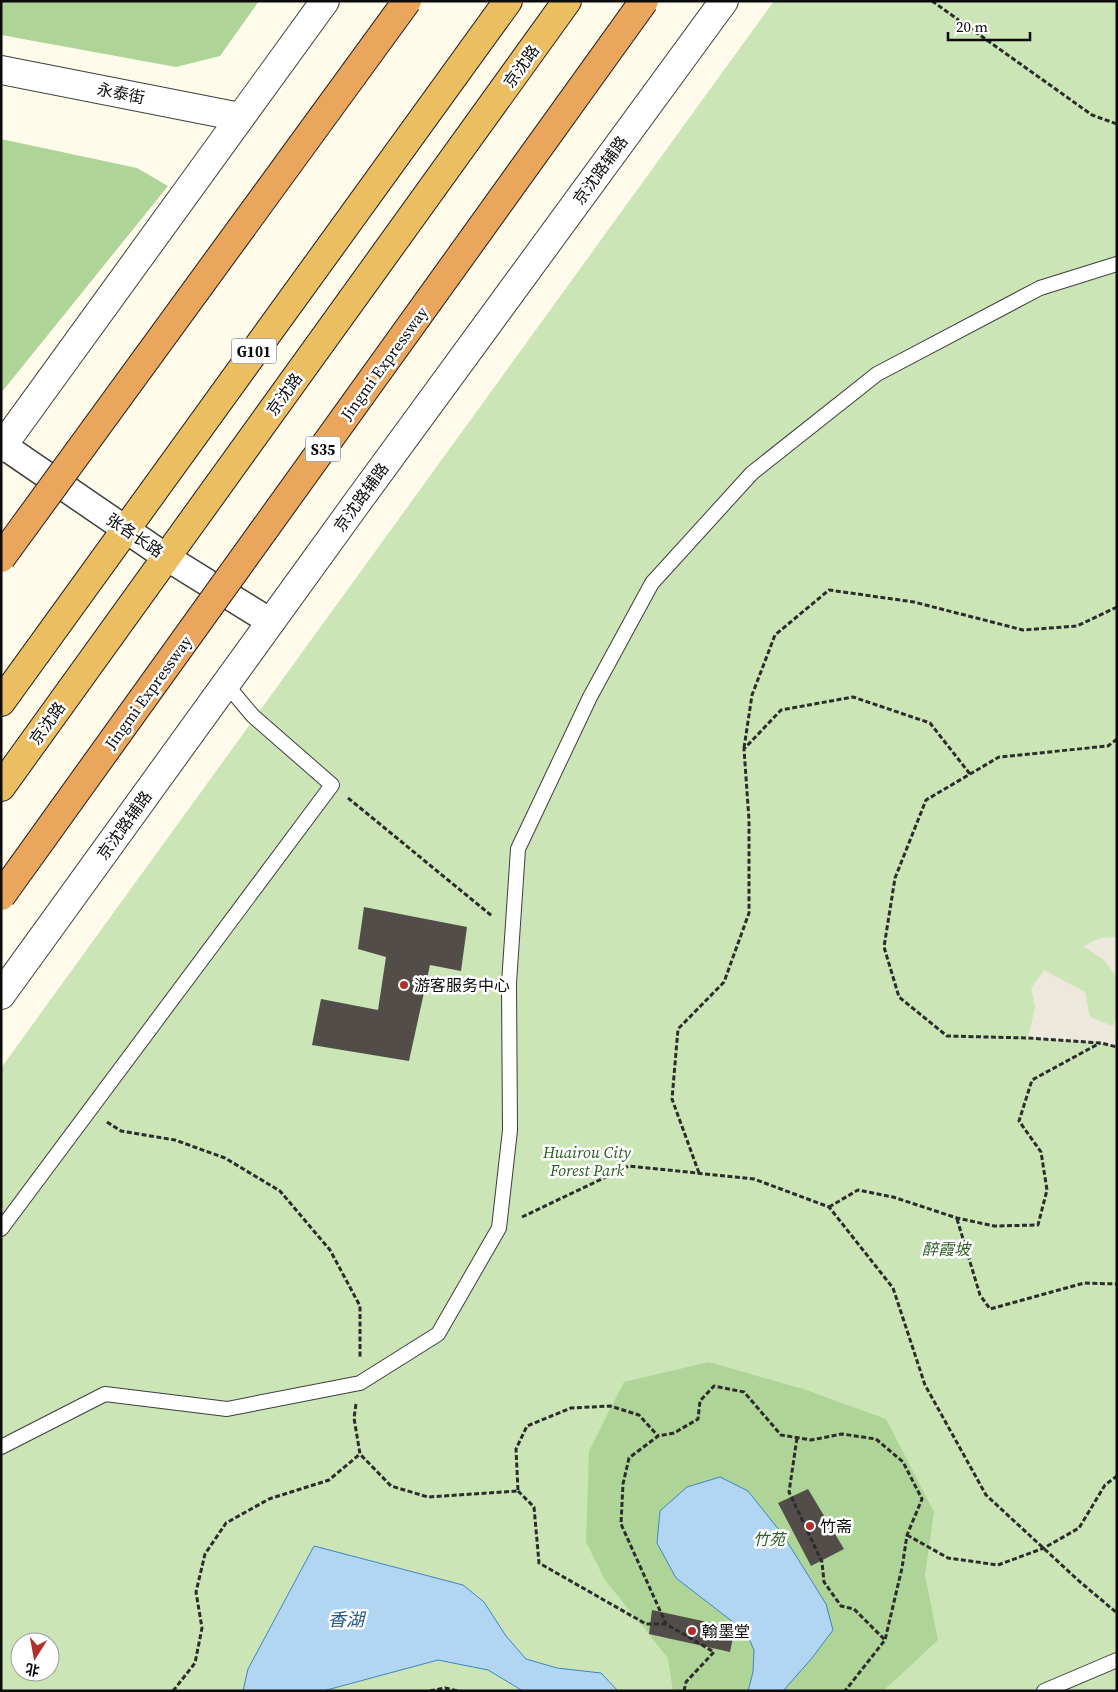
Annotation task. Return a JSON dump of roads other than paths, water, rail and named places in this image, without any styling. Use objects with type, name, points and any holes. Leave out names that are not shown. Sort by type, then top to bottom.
[{"type":"highway","points":[[1,558],[406,1]]},
{"type":"highway","name":"G101","points":[[1,702],[508,1]]},
{"type":"highway","name":"京沈路","points":[[1,787],[568,1]]},
{"type":"highway","name":"Jingmi Expressway","points":[[1,896],[644,1]]},
{"type":"street","points":[[2,445],[325,1]]},
{"type":"street","name":"京沈路辅路","points":[[1,995],[724,1]]},
{"type":"street","name":"永泰街","points":[[1,70],[240,116]]},
{"type":"street","name":"张各长路","points":[[2,445],[166,557],[271,622]]},
{"type":"lane","points":[[1,1447],[105,1394],[227,1409],[360,1383],[438,1334],[499,1228],[510,1130],[508,983],[518,849],[590,697],[652,583],[752,472],[877,374],[1040,288],[1117,264]]},
{"type":"lane","points":[[1,1229],[332,785],[253,716],[226,684]]},
{"type":"lane","points":[[1044,1691],[1117,1660]]},
{"type":"water","points":[[720,1477],[748,1491],[783,1535],[826,1604],[833,1630],[812,1658],[783,1691],[748,1691],[753,1672],[754,1650],[746,1632],[676,1578],[657,1543],[660,1511],[687,1487]]},
{"type":"water","name":"香湖","points":[[314,1546],[463,1585],[484,1602],[506,1636],[526,1659],[557,1668],[601,1673],[618,1691],[523,1691],[488,1670],[438,1660],[323,1691],[243,1691],[248,1669]]},
{"type":"place","name":"游客服务中心","points":[[404,985]]},
{"type":"place","name":"竹斋","points":[[810,1526]]},
{"type":"place","name":"翰墨堂","points":[[692,1631]]},
{"type":"park label","name":"Huairou City Forest Park","points":[[587,1161]]},
{"type":"park label","name":"醉霞坡","points":[[946,1249]]},
{"type":"park label","name":"竹苑","points":[[769,1539]]}]
